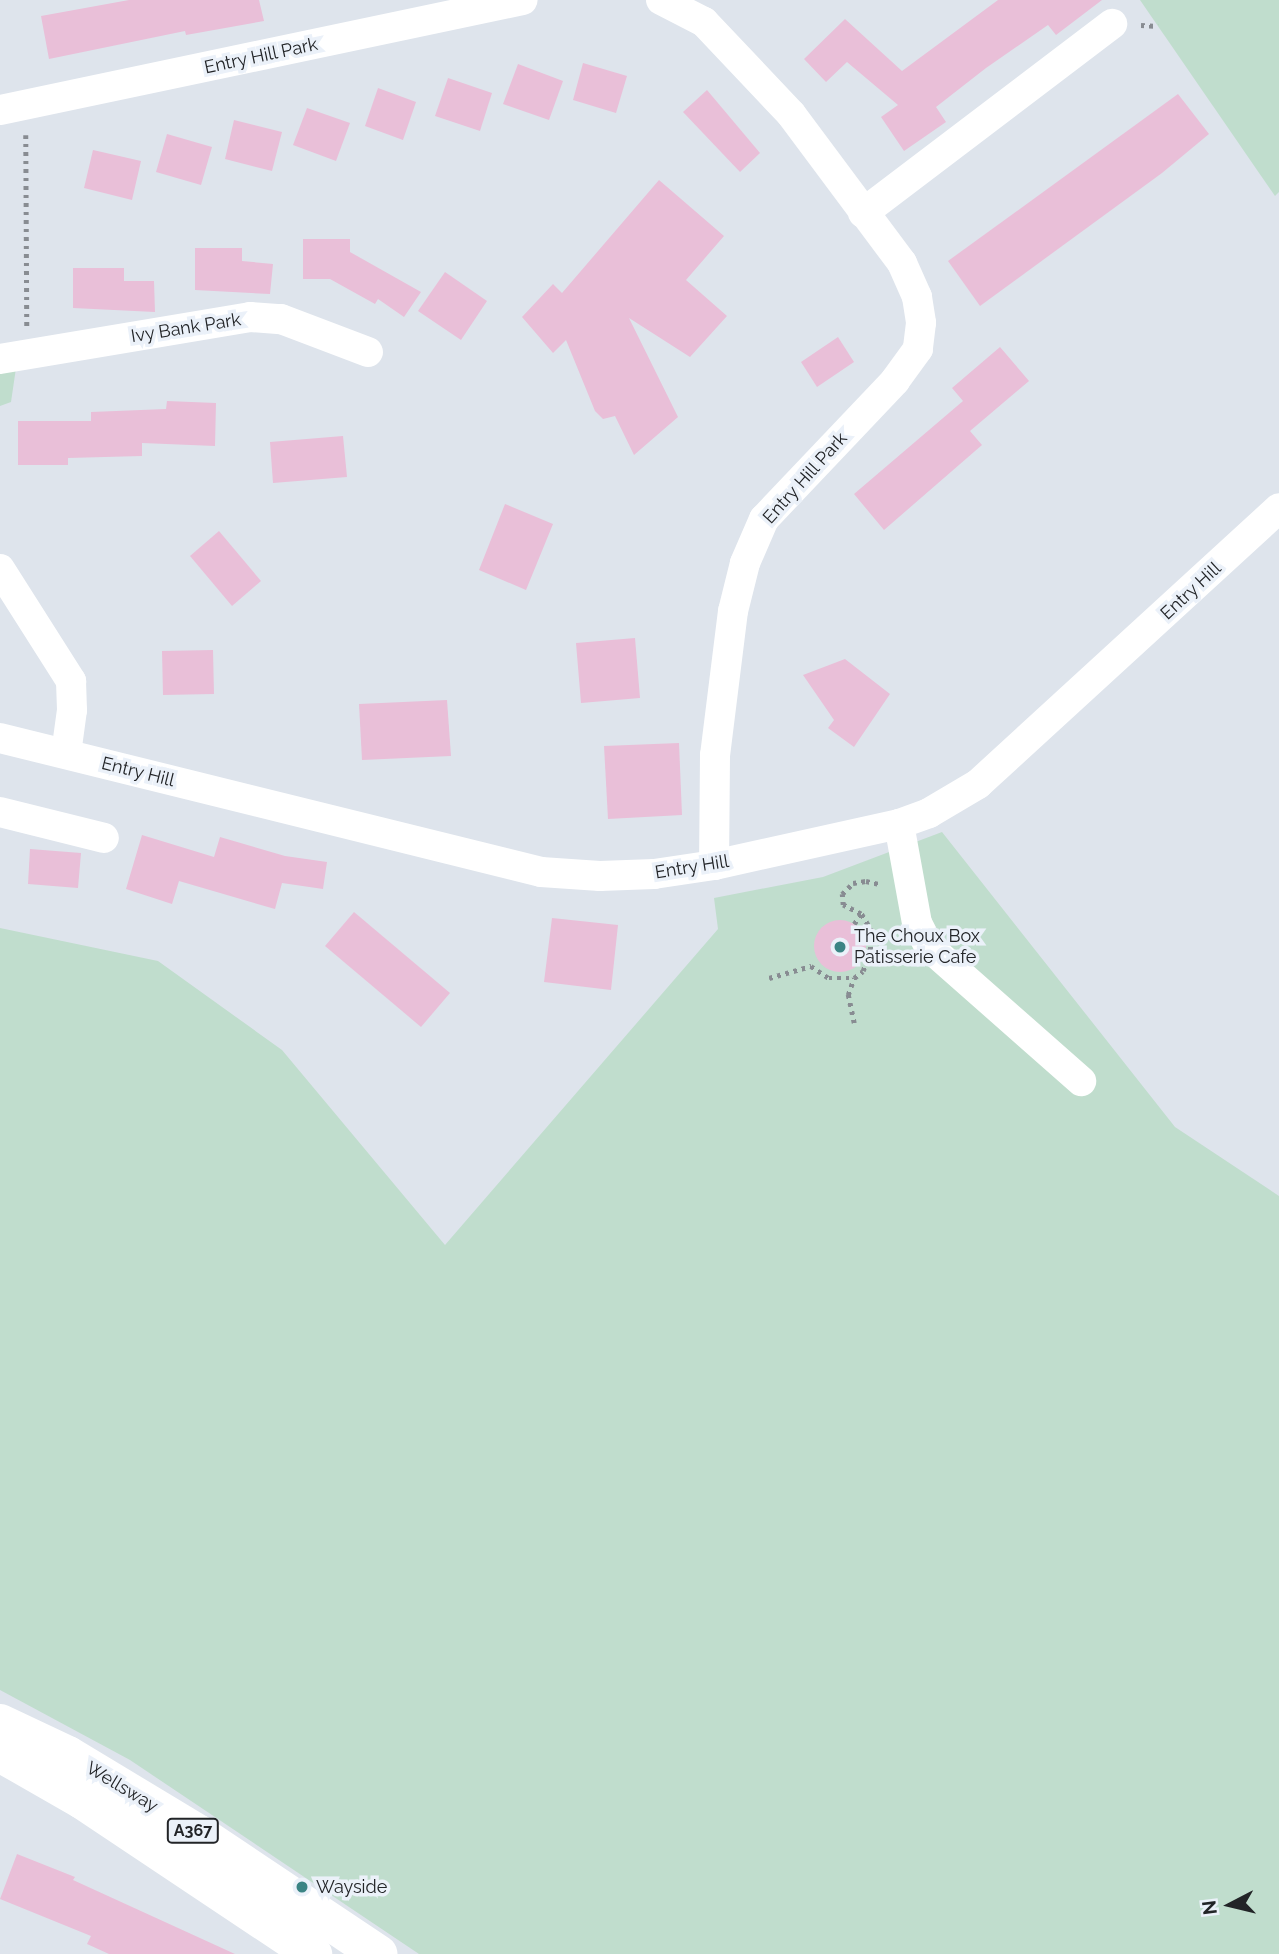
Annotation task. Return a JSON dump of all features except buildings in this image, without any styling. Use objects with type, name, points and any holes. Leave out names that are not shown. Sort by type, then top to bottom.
[{"type":"main road","name":"Wellsway","points":[[0,1723],[68,1755],[199,1834],[378,1954]]},
{"type":"main road","name":"Wellsway","points":[[0,1754],[82,1800],[313,1954]]},
{"type":"street","name":"Entry Hill Park","points":[[13,108],[523,0]]},
{"type":"street","name":"Entry Hill Park","points":[[671,2],[704,22],[791,114],[902,263],[917,297],[921,323],[918,349],[895,381],[764,519],[745,563],[733,611],[716,755],[714,865]]},
{"type":"street","points":[[863,214],[1112,24]]},
{"type":"street","name":"Ivy Bank Park","points":[[13,357],[250,317],[281,319],[368,352]]},
{"type":"street","name":"Entry Hill","points":[[0,738],[541,872],[600,876],[654,874],[714,865],[899,824],[929,813],[978,785],[1279,508]]},
{"type":"street","points":[[0,569],[71,681],[72,710],[66,754]]},
{"type":"street","points":[[0,812],[104,838]]},
{"type":"street","points":[[899,824],[917,923],[929,947],[1081,1081]]},
{"type":"path","points":[[13,108],[13,357]]},
{"type":"path","points":[[854,1023],[848,995],[854,978],[863,971],[872,932],[860,914],[844,905],[842,894],[853,883],[866,881],[899,887],[907,873]]},
{"type":"path","points":[[854,924],[860,914]]},
{"type":"path","points":[[769,978],[811,966],[829,978],[854,978]]},
{"type":"green space","points":[[1140,0],[1279,0],[1279,192],[1275,196]]},
{"type":"green space","points":[[16,368],[11,402],[0,406],[0,372]]},
{"type":"green space","points":[[942,832],[1175,1127],[1279,1196],[1279,1954],[419,1954],[130,1760],[0,1690],[0,928],[158,961],[282,1050],[445,1245],[718,929],[714,898],[823,877]]},
{"type":"place","name":"The Choux Box Patisserie Cafe","points":[[840,947]]},
{"type":"place","name":"Wayside","points":[[302,1887]]}]
